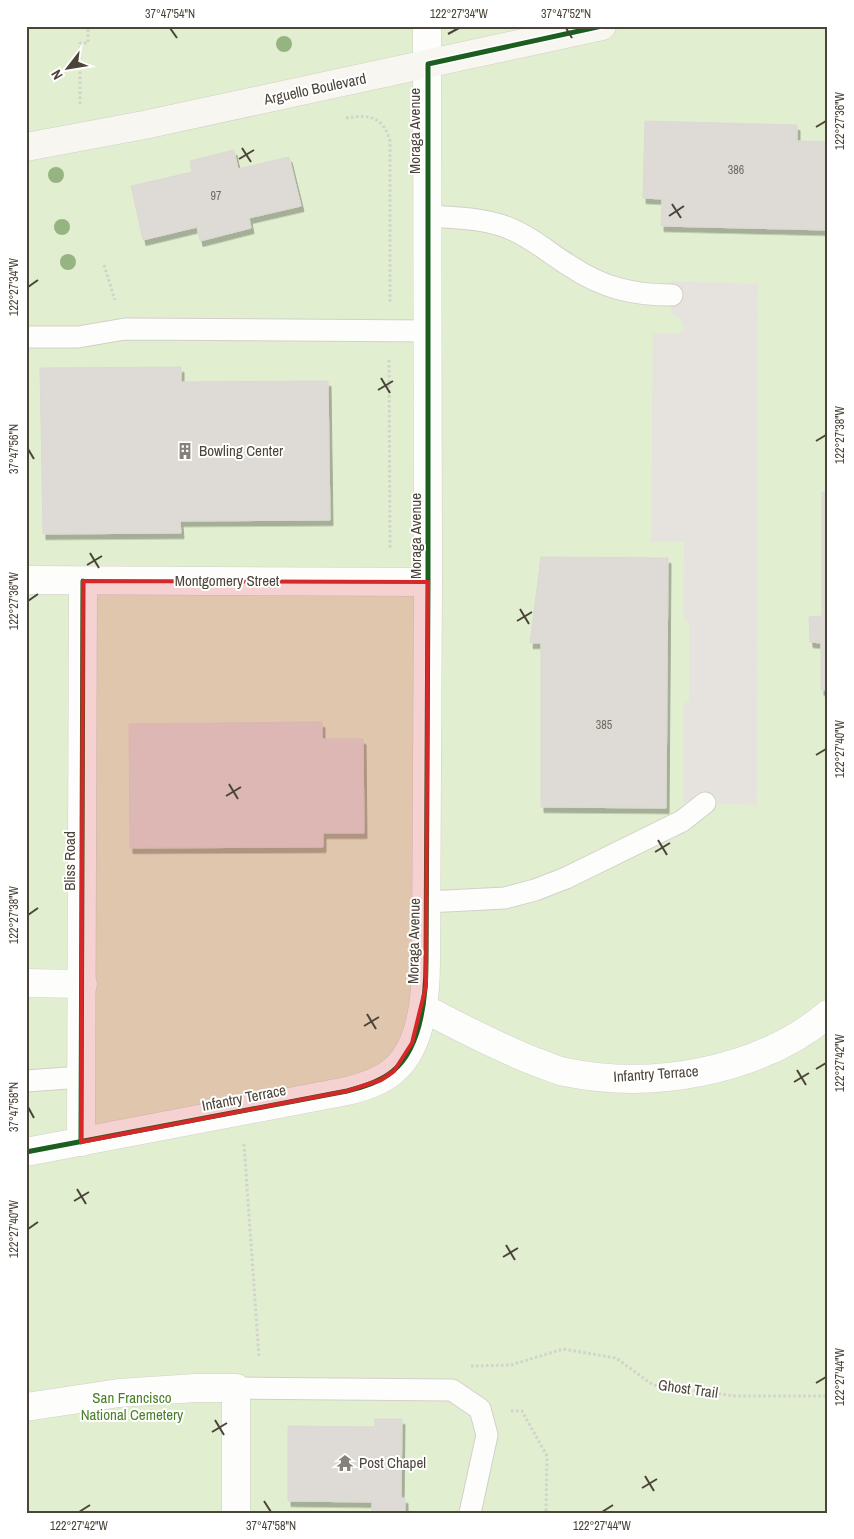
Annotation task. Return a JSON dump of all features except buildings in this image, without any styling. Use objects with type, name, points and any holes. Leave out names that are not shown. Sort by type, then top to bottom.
[{"type":"street","name":"Moraga Avenue","points":[[423,1008],[426,986],[427,902],[427,26]]},
{"type":"street","name":"Arguello Boulevard","points":[[26,147],[602,26]]},
{"type":"street","name":"Montgomery Street","points":[[26,580],[428,582]]},
{"type":"street","name":"Bliss Road","points":[[81,1142],[83,581]]},
{"type":"street","points":[[26,983],[83,984]]},
{"type":"street","name":"Infantry Terrace","points":[[26,1152],[347,1091],[381,1080],[394,1071],[403,1060],[412,1043],[423,1008],[490,1042],[564,1072],[604,1078],[673,1076],[714,1070],[760,1055],[796,1036],[828,1014]]},
{"type":"street","points":[[26,1408],[119,1393],[196,1388],[248,1388],[236,1513]]},
{"type":"lane","points":[[428,216],[491,221],[533,240],[568,266],[610,287],[632,293],[672,295]]},
{"type":"lane","points":[[26,336],[78,337],[125,329],[428,331]]},
{"type":"lane","points":[[427,902],[505,898],[535,890],[566,878],[682,821],[705,803]]},
{"type":"lane","points":[[26,1081],[82,1077]]},
{"type":"lane","points":[[248,1388],[452,1390],[480,1409],[487,1435],[470,1513]]},
{"type":"path","points":[[80,137],[80,43],[88,42],[88,26]]},
{"type":"path","points":[[344,118],[369,116],[380,121],[387,130],[390,141],[390,307]]},
{"type":"path","points":[[104,265],[125,329]]},
{"type":"path","points":[[389,354],[390,553]]},
{"type":"path","points":[[242,1111],[248,1388]]},
{"type":"path","points":[[480,1409],[522,1411],[547,1456],[546,1513]]},
{"type":"highlighted area","points":[[83,581],[428,582],[426,986],[412,1043],[394,1071],[381,1080],[347,1091],[81,1142]]},
{"type":"green space","name":"San Francisco National Cemetery","points":[[26,26],[828,26],[828,1513],[26,1513]]},
{"type":"shaded area","points":[[671,281],[758,284],[757,805],[683,802],[683,705],[689,701],[689,624],[683,618],[684,542],[651,541],[653,333],[679,334],[684,329],[681,320],[671,312]]},
{"type":"cycle path","points":[[26,1152],[347,1091],[371,1084],[388,1075],[403,1061],[410,1049],[420,1020],[426,975],[428,64],[602,26]]},
{"type":"cycle path","points":[[81,1142],[83,581]]},
{"type":"place","name":"Bowling Center","points":[[185,451]]},
{"type":"place","name":"Post Chapel","points":[[345,1463]]}]
